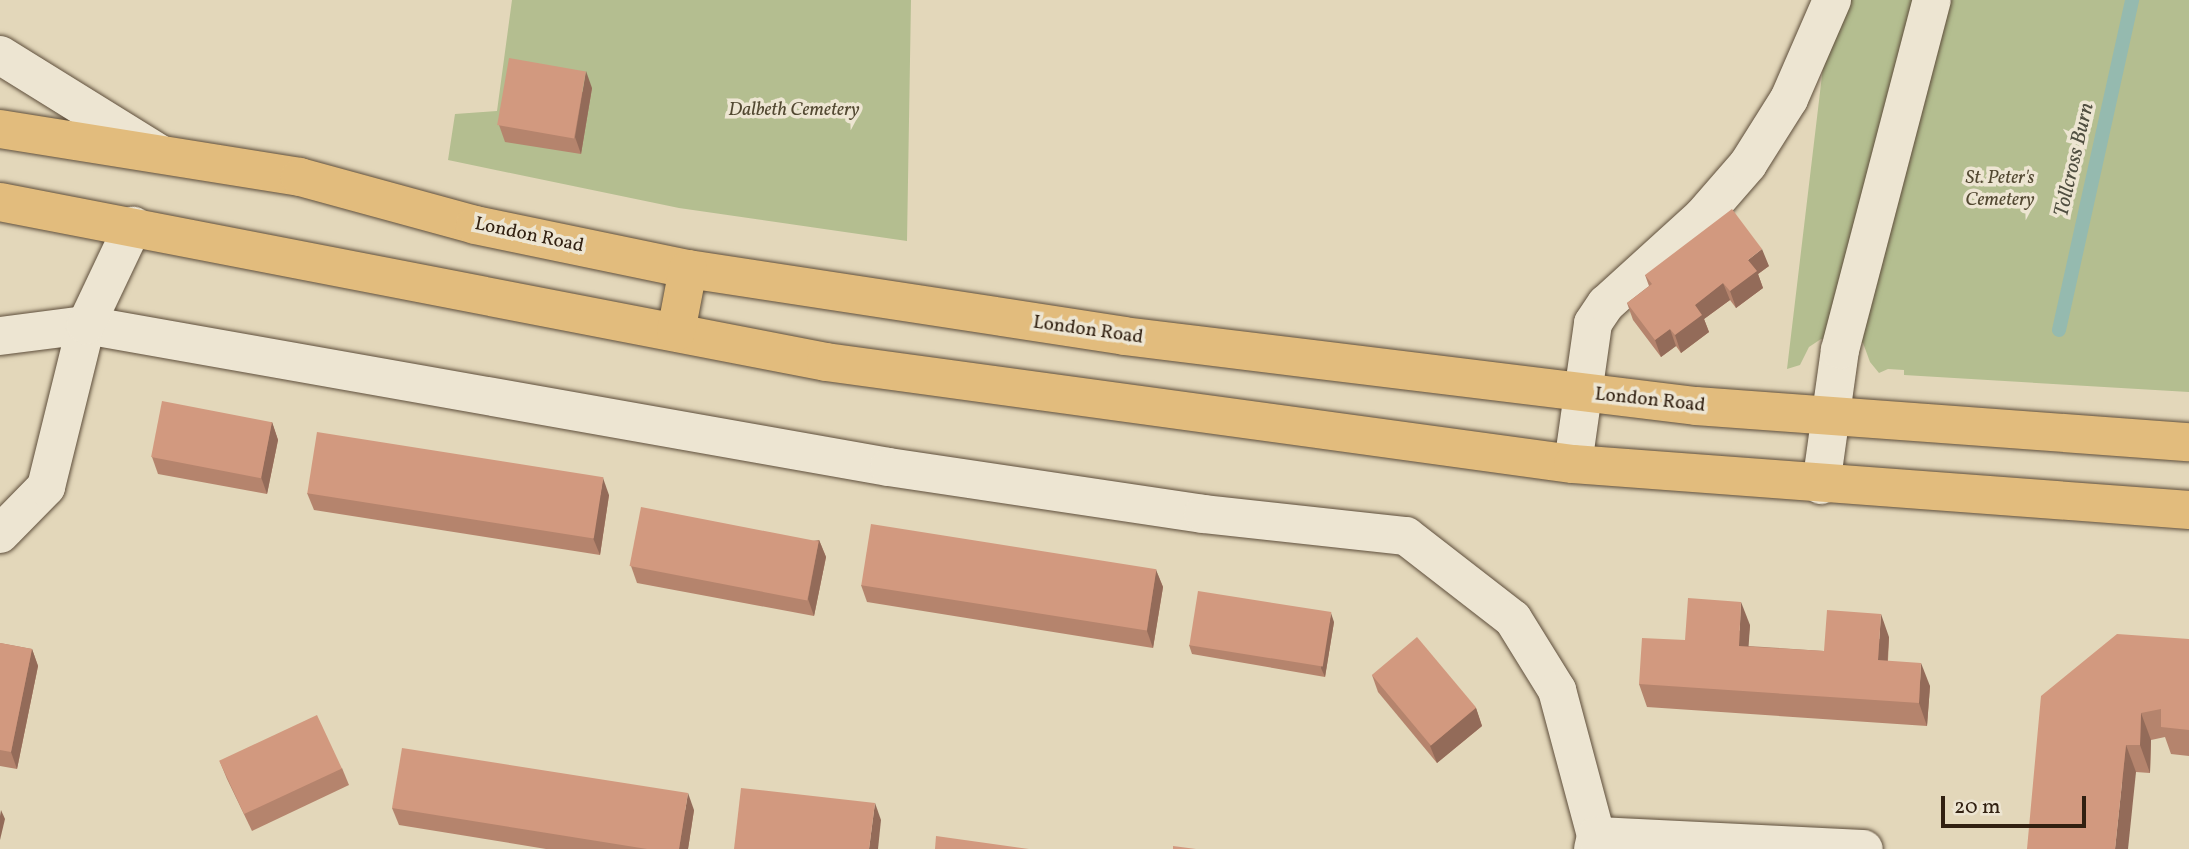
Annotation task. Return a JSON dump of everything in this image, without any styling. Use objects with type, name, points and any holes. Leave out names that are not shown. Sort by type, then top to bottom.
[{"type":"main road","name":"London Road","points":[[0,129],[300,177],[475,225],[688,269],[1124,337],[1580,394],[1829,417],[2189,442]]},
{"type":"main road","points":[[0,202],[826,362],[1573,464],[1821,485],[2189,510]]},
{"type":"main road","points":[[676,332],[688,269]]},
{"type":"street","points":[[1573,464],[1580,394],[1593,323],[1606,304],[1702,217],[1748,164],[1790,99],[1832,0]]},
{"type":"street","points":[[1821,485],[1829,417],[1847,320],[1932,0]]},
{"type":"street","points":[[0,55],[159,153]]},
{"type":"street","points":[[0,534],[46,487],[86,325],[133,226]]},
{"type":"street","points":[[0,336],[86,325],[889,467],[1203,514],[1406,536],[1513,619],[1557,690],[1594,843],[1864,849]]},
{"type":"green space","name":"Dalbeth Cemetery","points":[[512,0],[911,0],[907,241],[679,208],[448,160],[455,114],[497,111]]},
{"type":"green space","name":"St. Peter's Cemetery","points":[[1831,0],[2189,0],[2189,392],[1904,375],[1904,370],[1888,369],[1879,373],[1870,362],[1863,343],[1821,339],[1809,347],[1800,365],[1787,369]]},
{"type":"building","points":[[509,58],[586,72],[574,139],[497,125]]},
{"type":"building","points":[[1732,209],[1762,249],[1748,260],[1757,271],[1730,291],[1723,283],[1695,305],[1702,315],[1675,335],[1670,329],[1655,340],[1627,303],[1652,284],[1645,275]]},
{"type":"building","points":[[162,401],[272,422],[261,478],[151,457]]},
{"type":"building","points":[[317,432],[603,477],[594,539],[307,493]]},
{"type":"building","points":[[641,507],[819,542],[807,600],[630,566]]},
{"type":"building","points":[[871,524],[1156,569],[1147,630],[861,585]]},
{"type":"building","points":[[1198,591],[1331,612],[1323,666],[1189,645]]},
{"type":"building","points":[[1688,598],[1741,602],[1739,646],[1824,651],[1827,610],[1881,614],[1878,660],[1921,663],[1919,703],[1639,684],[1642,638],[1685,640]]},
{"type":"building","points":[[2117,634],[2189,639],[2189,730],[2161,727],[2161,709],[2141,713],[2140,745],[2126,745],[2115,849],[2027,849],[2041,696]]},
{"type":"building","points":[[1417,637],[1476,707],[1431,745],[1372,675]]},
{"type":"building","points":[[0,643],[32,649],[11,752],[0,750]]},
{"type":"building","points":[[317,715],[342,768],[244,814],[219,761]]},
{"type":"building","points":[[402,748],[688,793],[679,849],[647,849],[392,808]]},
{"type":"building","points":[[741,788],[875,803],[869,849],[734,849]]},
{"type":"building","points":[[936,836],[1029,849],[935,849]]},
{"type":"building","points":[[1173,846],[1196,849],[1173,849]]},
{"type":"waterway","name":"Tollcross Burn","points":[[2059,330],[2132,0]]}]
